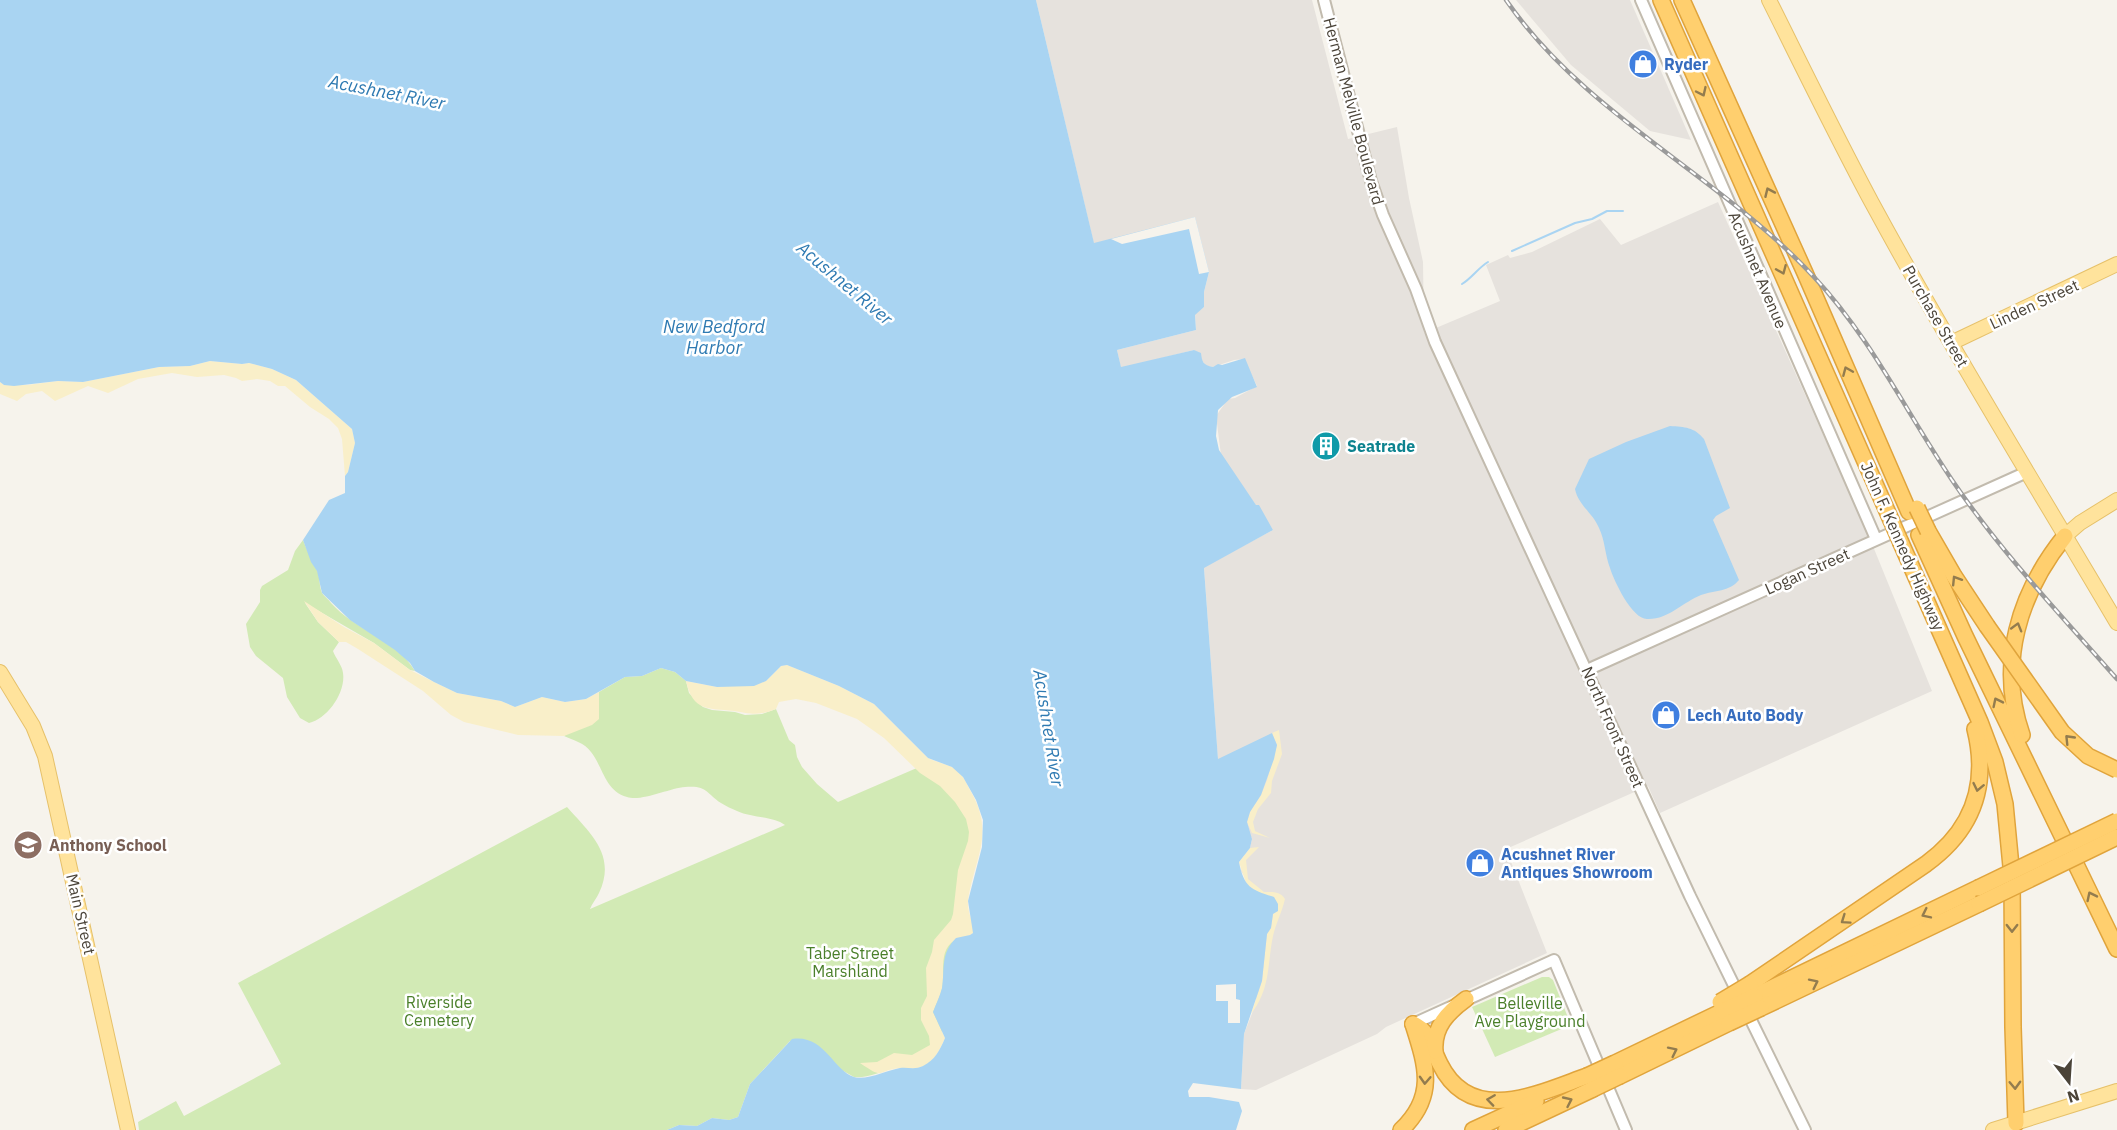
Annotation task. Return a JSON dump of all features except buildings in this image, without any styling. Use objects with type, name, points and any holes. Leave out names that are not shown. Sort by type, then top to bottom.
[{"type":"highway","name":"John F. Kennedy Highway","points":[[1661,0],[1957,668],[1990,748],[2008,825],[2012,876],[2013,1027],[2017,1126]]},
{"type":"highway","name":"John F. Kennedy Highway","points":[[1682,0],[1870,424],[1924,533],[2047,806],[2117,949]]},
{"type":"highway","points":[[1924,533],[2062,732],[2088,756],[2117,770]]},
{"type":"highway","points":[[2047,806],[2016,717],[2012,656],[2024,606],[2045,565],[2066,536]]},
{"type":"highway","points":[[1617,1070],[1639,1051],[1756,996],[1947,848],[1970,814],[1977,795],[1981,765],[1976,736],[1957,668]]},
{"type":"highway","points":[[1979,896],[2117,821]]},
{"type":"highway","points":[[1506,1130],[1756,996],[2117,837]]},
{"type":"highway","points":[[1438,1059],[1435,1043],[1439,1027],[1450,1012],[1466,999]]},
{"type":"highway","points":[[1413,1024],[1426,1032],[1451,1081],[1461,1090],[1479,1098],[1494,1101],[1522,1098],[1590,1083]]},
{"type":"highway","points":[[1401,1130],[1418,1108],[1426,1084],[1425,1061],[1413,1024]]},
{"type":"highway","points":[[1473,1130],[1590,1083]]},
{"type":"main road","name":"Purchase Street","points":[[1769,0],[1872,202],[1951,343],[2117,623]]},
{"type":"main road","name":"Linden Street","points":[[1951,343],[2117,264]]},
{"type":"main road","points":[[2066,536],[2080,523],[2117,500]]},
{"type":"main road","name":"Main Street","points":[[0,672],[33,726],[45,756],[128,1130]]},
{"type":"main road","points":[[1994,1130],[2017,1126],[2117,1091]]},
{"type":"street","name":"Herman Melville Boulevard","points":[[1324,0],[1374,190],[1413,281],[1427,321]]},
{"type":"street","name":"Acushnet Avenue","points":[[1641,0],[1876,540]]},
{"type":"street","name":"North Front Street","points":[[1427,321],[1441,356],[1690,896],[1805,1130]]},
{"type":"street","name":"Logan Street","points":[[1587,670],[2027,472]]},
{"type":"street","points":[[1413,1024],[1554,960],[1626,1130]]},
{"type":"shaded area","points":[[1036,0],[1312,0],[1348,139],[1397,127],[1423,262],[1424,333],[1500,301],[1486,265],[1508,255],[1510,258],[1532,252],[1600,219],[1621,245],[1718,202],[1868,534],[1932,691],[1660,813],[1648,786],[1506,849],[1547,953],[1256,1090],[1241,1089],[1244,1034],[1256,1003],[1255,891],[1241,871],[1252,839],[1218,760],[1204,567],[1273,530],[1221,455],[1216,416],[1228,399],[1235,398],[1257,386],[1244,359],[1213,367],[1206,366],[1194,350],[1121,368],[1117,350],[1196,330],[1195,314],[1204,307],[1204,292],[1209,272],[1195,217],[1094,244]]},
{"type":"shaded area","points":[[1516,0],[1630,0],[1691,140],[1650,131],[1571,65]]},
{"type":"green space","points":[[303,540],[317,570],[323,594],[352,621],[398,651],[415,671],[410,670],[374,643],[305,603],[318,622],[339,642],[333,651],[343,673],[341,689],[334,704],[316,721],[309,723],[300,718],[287,697],[283,678],[256,656],[250,647],[246,624],[260,602],[262,586],[288,570],[295,551]]},
{"type":"green space","points":[[661,668],[675,672],[686,681],[689,693],[703,707],[745,715],[762,714],[776,709],[789,740],[795,745],[802,767],[838,802],[933,761],[974,808],[940,1046],[885,1071],[854,1077],[790,1041],[750,1084],[738,1117],[729,1120],[712,1118],[697,1126],[679,1125],[667,1130],[139,1130],[138,1122],[176,1101],[184,1116],[281,1064],[238,983],[567,807],[592,836],[603,856],[604,879],[590,909],[785,825],[775,820],[735,810],[698,787],[679,788],[640,798],[627,797],[614,790],[609,784],[586,746],[564,736],[598,705],[599,692],[625,677],[642,676]]},
{"type":"green space","name":"Belleville Ave Playground","points":[[1542,977],[1549,977],[1553,980],[1571,1025],[1495,1057],[1472,1007]]},
{"type":"sand","points":[[210,361],[249,363],[272,369],[296,380],[352,429],[355,443],[345,476],[342,439],[338,428],[285,386],[278,386],[270,381],[257,379],[242,381],[224,375],[197,377],[172,373],[138,379],[108,393],[88,386],[55,401],[42,391],[26,394],[17,401],[0,394],[0,382],[4,385],[27,385],[58,381],[83,382],[159,367],[190,366]]},
{"type":"sand","points":[[304,601],[374,643],[410,670],[457,693],[501,701],[515,707],[542,697],[565,702],[586,699],[599,692],[599,719],[592,725],[564,736],[518,735],[464,722],[451,715],[423,691],[358,649],[346,642],[339,642],[318,622]]},
{"type":"sand","points":[[787,665],[839,686],[874,704],[928,758],[959,772],[978,806],[982,820],[981,846],[968,901],[973,933],[951,943],[945,953],[942,989],[933,1012],[945,1038],[935,1056],[923,1066],[913,1069],[891,1069],[877,1073],[860,1063],[877,1062],[894,1053],[912,1055],[930,1045],[929,1036],[921,1020],[921,1008],[927,996],[926,968],[934,940],[951,920],[953,914],[958,870],[968,841],[969,832],[966,819],[955,802],[940,786],[920,773],[884,738],[857,719],[816,703],[796,699],[779,702],[776,709],[760,714],[709,708],[697,703],[686,681],[717,687],[766,681],[781,666]]},
{"type":"sand","points":[[1279,730],[1282,754],[1272,781],[1271,793],[1258,809],[1253,822],[1255,831],[1270,838],[1252,833],[1247,822],[1267,780],[1277,745],[1272,733]]},
{"type":"sand","points":[[1259,847],[1246,860],[1248,879],[1264,892],[1279,893],[1285,899],[1273,936],[1265,986],[1251,1014],[1262,981],[1267,934],[1271,928],[1273,914],[1255,891],[1247,886],[1239,862],[1250,848]]},
{"type":"water","name":"New Bedford Harbor","points":[[0,0],[1036,0],[1094,243],[1195,217],[1209,272],[1204,292],[1204,307],[1195,315],[1196,330],[1117,350],[1121,367],[1194,350],[1201,353],[1205,364],[1213,367],[1245,358],[1257,387],[1232,397],[1218,410],[1216,436],[1219,450],[1256,505],[1259,505],[1273,530],[1204,568],[1218,759],[1272,733],[1277,745],[1261,795],[1250,812],[1247,822],[1252,839],[1250,848],[1239,862],[1246,883],[1255,890],[1274,897],[1278,904],[1278,911],[1273,914],[1271,928],[1267,934],[1262,981],[1244,1034],[1241,1089],[1193,1083],[1188,1091],[1189,1097],[1209,1097],[1239,1102],[1242,1111],[1236,1130],[667,1130],[679,1125],[697,1126],[712,1118],[729,1120],[738,1117],[750,1084],[792,1039],[812,1042],[847,1073],[859,1078],[900,1068],[920,1067],[934,1058],[945,1038],[933,1012],[942,988],[945,956],[956,938],[973,933],[968,901],[982,847],[983,820],[976,800],[963,777],[952,767],[928,758],[874,704],[839,686],[787,665],[781,666],[766,681],[754,686],[717,687],[686,681],[675,672],[661,668],[642,676],[625,677],[586,699],[565,702],[542,697],[515,707],[501,701],[457,693],[415,671],[410,663],[395,650],[350,620],[322,593],[317,571],[303,540],[329,500],[345,493],[345,476],[355,443],[352,429],[296,380],[272,369],[249,363],[210,361],[190,366],[159,367],[83,382],[58,381],[14,386],[0,382]]},
{"type":"water","points":[[1670,426],[1689,428],[1704,439],[1730,508],[1713,520],[1739,580],[1726,589],[1694,598],[1662,617],[1647,619],[1635,613],[1620,590],[1608,563],[1599,528],[1579,500],[1575,489],[1589,459]]},
{"type":"pier","points":[[1195,217],[1209,272],[1199,274],[1189,229],[1122,244],[1111,239]]},
{"type":"pier","points":[[1236,984],[1236,999],[1240,1000],[1240,1023],[1228,1023],[1228,1001],[1216,1001],[1216,985]]},
{"type":"waterway","points":[[1512,251],[1607,211],[1623,211]]},
{"type":"waterway","points":[[1462,284],[1488,262]]},
{"type":"railway","points":[[1506,0],[1538,41],[1575,78],[1614,112],[1738,207],[1814,277],[1871,350],[1935,454],[1990,532],[2117,679]]},
{"type":"place","name":"Ryder","points":[[1643,64]]},
{"type":"place","name":"Seatrade","points":[[1326,446]]},
{"type":"place","name":"Lech Auto Body","points":[[1666,715]]},
{"type":"place","name":"Anthony School","points":[[28,845]]},
{"type":"place","name":"Acushnet River Antiques Showroom","points":[[1480,863]]},
{"type":"water label","name":"Acushnet River","points":[[387,92]]},
{"type":"water label","name":"Acushnet River","points":[[845,283]]},
{"type":"water label","name":"Acushnet River","points":[[1049,728]]},
{"type":"park label","name":"Taber Street Marshland","points":[[850,962]]},
{"type":"park label","name":"Riverside Cemetery","points":[[439,1011]]}]
